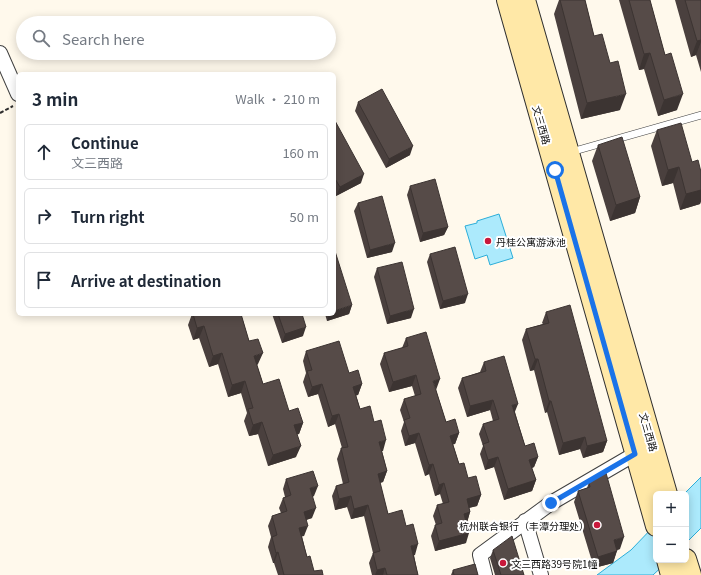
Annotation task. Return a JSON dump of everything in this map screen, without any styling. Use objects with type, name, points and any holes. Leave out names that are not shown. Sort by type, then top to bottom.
[{"type":"main road","name":"文三西路","points":[[507,0],[653,516]]},
{"type":"main road","name":"文三西路","points":[[525,0],[665,491]]},
{"type":"main road","points":[[687,563],[691,575]]},
{"type":"street","points":[[0,53],[16,89]]},
{"type":"street","points":[[485,575],[480,555],[551,503],[635,454]]},
{"type":"street","points":[[526,521],[541,575]]},
{"type":"lane","points":[[569,153],[701,115]]},
{"type":"path","points":[[0,113],[16,104]]},
{"type":"water","name":"丹桂公寓游泳池","points":[[499,214],[513,258],[490,265],[487,255],[475,259],[465,226]]},
{"type":"water","points":[[701,477],[701,528],[689,540],[689,491],[687,491]]},
{"type":"water","points":[[653,527],[653,563],[666,563],[653,575],[597,575],[631,550]]},
{"type":"building","points":[[560,0],[585,0],[594,36],[602,34],[610,63],[618,61],[626,94],[587,103]]},
{"type":"building","points":[[629,0],[650,0],[665,55],[671,53],[683,94],[664,100],[650,53],[644,54]]},
{"type":"building","points":[[685,0],[701,0],[701,40],[697,41]]},
{"type":"building","points":[[382,89],[413,146],[389,159],[358,102]]},
{"type":"building","points":[[336,123],[364,174],[340,187],[336,180]]},
{"type":"building","points":[[681,123],[692,162],[698,160],[701,172],[701,190],[686,194],[679,167],[668,170],[657,130]]},
{"type":"building","points":[[622,137],[640,197],[616,205],[598,145]]},
{"type":"building","points":[[435,179],[448,227],[423,233],[410,186]]},
{"type":"building","points":[[382,196],[395,243],[370,250],[358,203]]},
{"type":"building","points":[[455,247],[468,294],[443,301],[430,254]]},
{"type":"building","points":[[336,254],[352,305],[336,310]]},
{"type":"building","points":[[402,262],[414,309],[390,316],[377,268]]},
{"type":"building","points":[[570,305],[607,441],[587,446],[585,437],[563,443],[551,401],[549,401],[538,359],[535,359],[526,329],[549,323],[546,312]]},
{"type":"building","points":[[194,316],[242,316],[249,341],[258,339],[263,353],[254,356],[263,384],[279,379],[289,411],[298,408],[303,423],[294,425],[301,446],[273,455],[262,422],[253,425],[248,409],[253,408],[245,381],[232,385],[222,353],[213,356],[204,326],[197,328]]},
{"type":"building","points":[[279,316],[303,316],[306,327],[285,334]]},
{"type":"building","points":[[426,332],[440,379],[433,381],[446,422],[455,419],[459,433],[450,436],[459,464],[464,463],[468,478],[476,476],[481,495],[467,499],[470,512],[464,514],[469,533],[439,541],[435,525],[442,523],[437,505],[449,502],[444,483],[439,485],[433,464],[429,465],[419,433],[409,436],[404,420],[410,418],[404,399],[421,394],[416,375],[393,382],[384,353],[408,346],[406,338]]},
{"type":"building","points":[[339,341],[349,373],[358,370],[362,384],[353,387],[360,409],[370,406],[374,422],[381,420],[386,440],[379,442],[387,471],[378,474],[388,514],[402,510],[406,526],[413,524],[418,544],[411,546],[418,575],[387,575],[385,568],[377,570],[373,553],[380,551],[368,505],[354,509],[351,496],[339,499],[336,486],[349,482],[341,448],[348,447],[339,414],[332,416],[322,384],[312,387],[307,371],[312,370],[306,351]]},
{"type":"building","points":[[504,356],[518,404],[512,405],[525,446],[534,443],[538,457],[529,460],[536,480],[508,489],[498,457],[488,460],[483,444],[489,442],[483,424],[499,419],[493,400],[470,406],[462,378],[486,371],[484,362]]},
{"type":"building","points":[[313,471],[318,486],[310,488],[316,508],[304,512],[308,526],[299,528],[307,557],[310,556],[314,571],[322,570],[323,575],[284,575],[278,552],[276,553],[272,537],[277,535],[272,516],[287,511],[283,498],[291,495],[286,479]]},
{"type":"building","name":"杭州联合银行（丰潭分理处）","points":[[606,473],[624,537],[614,540],[617,551],[598,557],[578,491],[590,487],[589,482]]},
{"type":"building","name":"文三西路39号院1幢","points":[[512,536],[524,575],[501,575],[493,550]]},
{"type":"building","points":[[475,564],[478,575],[454,575],[453,570]]},
{"type":"place","name":"丹桂公寓游泳池","points":[[488,241]]},
{"type":"place","name":"杭州联合银行（丰潭分理处）","points":[[597,525]]},
{"type":"place","name":"文三西路39号院1幢","points":[[503,563]]},
{"type":"route","points":[[551,503],[635,454],[555,170]]}]
